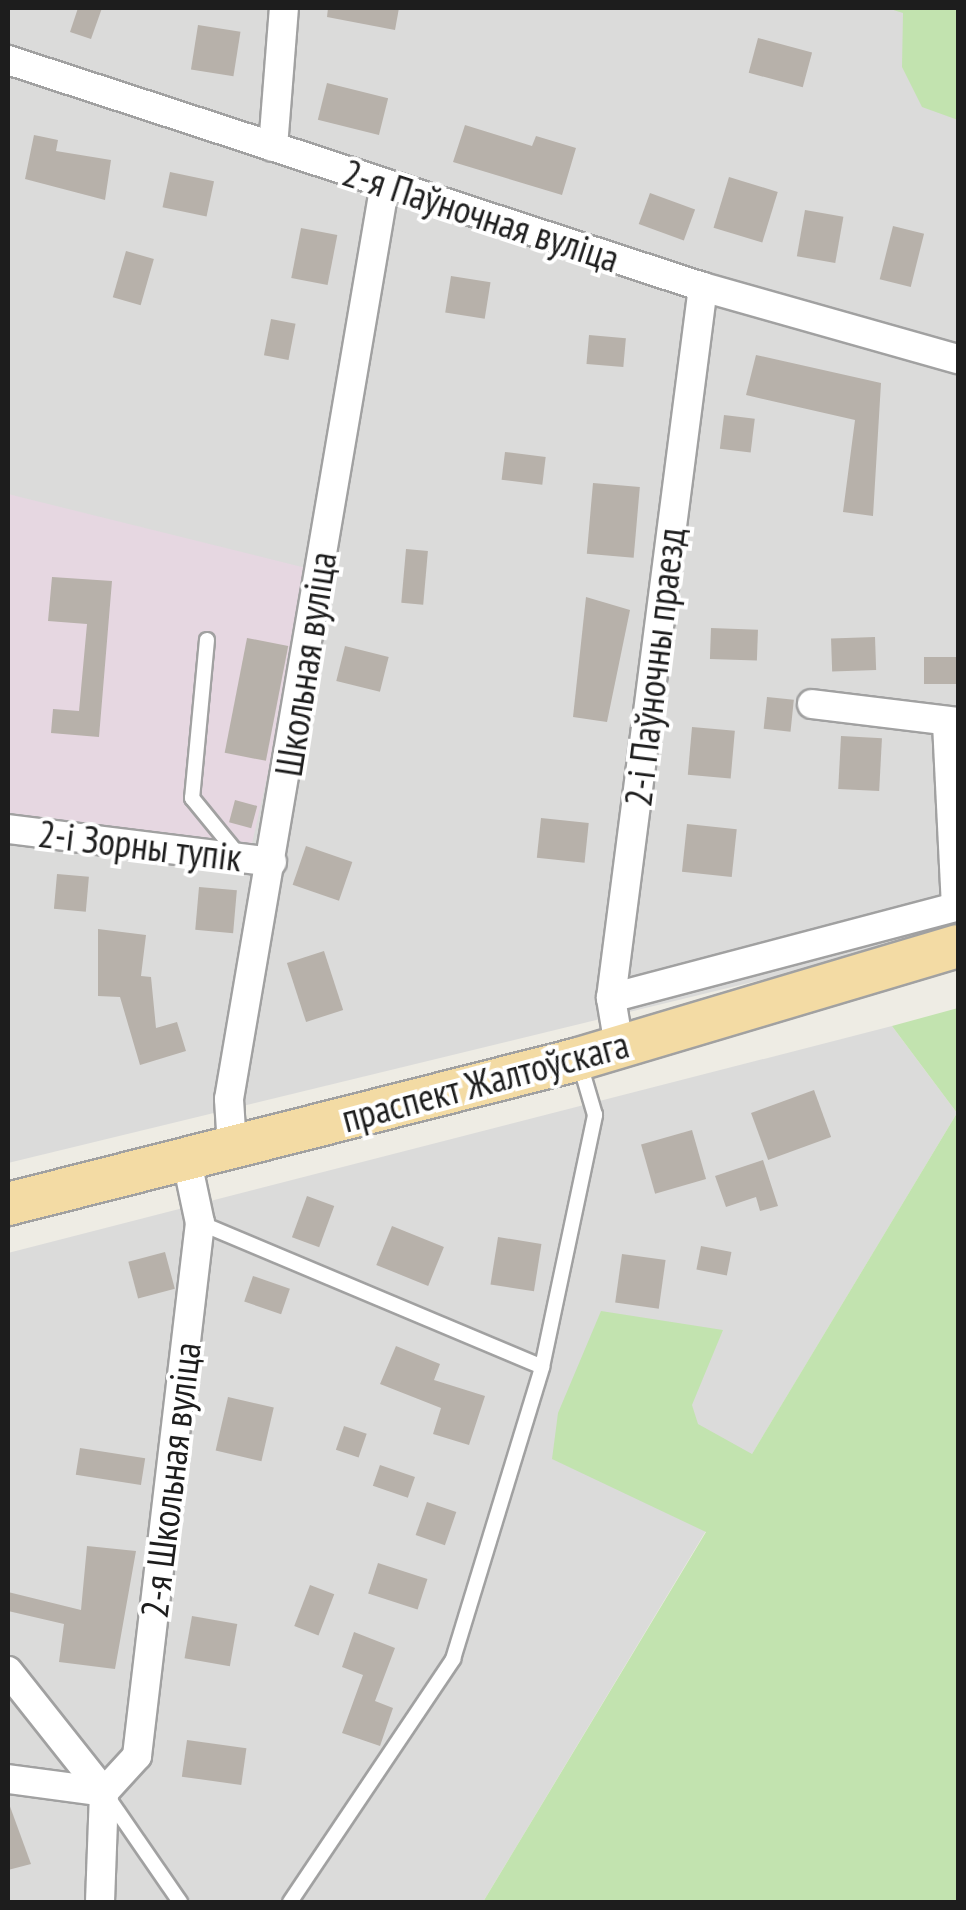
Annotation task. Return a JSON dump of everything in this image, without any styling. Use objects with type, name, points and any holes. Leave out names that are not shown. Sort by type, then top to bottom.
[{"type":"main road","name":"праспект Жалтоўскага","points":[[8,1204],[579,1059],[958,946]]},
{"type":"street","points":[[272,147],[284,8]]},
{"type":"street","name":"2-я Паўночная вуліца","points":[[8,60],[703,287],[958,359]]},
{"type":"street","name":"Школьная вуліца","points":[[232,1146],[229,1099],[386,183]]},
{"type":"street","name":"2-і Паўночны праезд","points":[[620,1046],[611,998],[703,287]]},
{"type":"street","points":[[611,998],[956,907],[953,721],[812,704]]},
{"type":"street","name":"2-і Зорны тупік","points":[[8,829],[272,862]]},
{"type":"street","name":"2-я Школьная вуліца","points":[[104,1792],[137,1756],[200,1223],[186,1157]]},
{"type":"street","points":[[8,1671],[104,1792],[100,1902]]},
{"type":"street","points":[[8,1779],[104,1792]]},
{"type":"lane","points":[[207,640],[192,798],[241,858]]},
{"type":"lane","points":[[290,1902],[453,1659],[542,1367],[595,1115],[579,1059]]},
{"type":"lane","points":[[200,1223],[542,1367]]},
{"type":"lane","points":[[104,1792],[180,1902]]},
{"type":"shaded area","points":[[8,8],[958,8],[958,932],[8,1163]]},
{"type":"shaded area","points":[[8,494],[314,570],[251,848],[8,813]]},
{"type":"shaded area","points":[[892,1026],[957,1113],[483,1902],[8,1902],[8,1253]]},
{"type":"green space","points":[[887,8],[958,8],[958,120],[922,107],[902,67],[903,13]]},
{"type":"green space","points":[[958,1008],[958,1902],[483,1902],[706,1532],[552,1459],[558,1413],[601,1311],[723,1330],[692,1405],[698,1424],[752,1454],[957,1113],[892,1026]]},
{"type":"building","points":[[78,8],[102,8],[91,39],[70,32]]},
{"type":"building","points":[[328,8],[399,8],[395,30],[327,17]]},
{"type":"building","points":[[198,25],[240,32],[233,76],[191,69]]},
{"type":"building","points":[[758,38],[812,52],[803,87],[749,73]]},
{"type":"building","points":[[327,83],[388,98],[379,135],[318,120]]},
{"type":"building","points":[[465,125],[532,146],[536,136],[576,148],[562,195],[453,162]]},
{"type":"building","points":[[34,135],[58,140],[56,151],[111,160],[105,200],[25,179]]},
{"type":"building","points":[[170,172],[214,181],[207,217],[163,207]]},
{"type":"building","points":[[729,177],[778,192],[762,243],[714,228]]},
{"type":"building","points":[[650,193],[695,209],[684,240],[639,224]]},
{"type":"building","points":[[805,210],[843,217],[835,263],[797,256]]},
{"type":"building","points":[[893,226],[924,234],[911,287],[880,279]]},
{"type":"building","points":[[301,228],[337,235],[328,285],[291,278]]},
{"type":"building","points":[[126,251],[154,259],[141,305],[113,297]]},
{"type":"building","points":[[451,276],[491,282],[485,319],[445,313]]},
{"type":"building","points":[[271,319],[296,324],[288,360],[264,355]]},
{"type":"building","points":[[589,335],[626,338],[623,367],[586,364]]},
{"type":"building","points":[[756,355],[881,383],[873,516],[843,512],[855,420],[746,395]]},
{"type":"building","points":[[724,415],[755,419],[751,453],[720,449]]},
{"type":"building","points":[[505,452],[546,457],[542,485],[502,480]]},
{"type":"building","points":[[593,483],[640,487],[634,558],[587,554]]},
{"type":"building","points":[[406,549],[428,551],[423,605],[401,603]]},
{"type":"building","points":[[52,577],[112,581],[99,737],[51,733],[53,709],[79,711],[87,624],[48,621]]},
{"type":"building","points":[[586,597],[630,610],[607,722],[573,717]]},
{"type":"building","points":[[711,628],[758,630],[757,661],[710,659]]},
{"type":"building","points":[[875,637],[876,670],[832,672],[831,639]]},
{"type":"building","points":[[247,638],[288,646],[266,761],[225,753]]},
{"type":"building","points":[[345,646],[389,657],[380,692],[336,681]]},
{"type":"building","points":[[924,657],[958,657],[958,684],[924,684]]},
{"type":"building","points":[[767,697],[794,700],[791,732],[764,729]]},
{"type":"building","points":[[692,727],[735,731],[731,779],[688,775]]},
{"type":"building","points":[[841,736],[882,738],[879,791],[838,789]]},
{"type":"building","points":[[235,800],[257,806],[251,828],[229,822]]},
{"type":"building","points":[[541,818],[589,823],[585,863],[537,858]]},
{"type":"building","points":[[687,824],[737,829],[732,877],[682,872]]},
{"type":"building","points":[[306,846],[352,862],[339,901],[293,885]]},
{"type":"building","points":[[57,874],[89,877],[86,912],[54,909]]},
{"type":"building","points":[[199,887],[237,890],[233,933],[195,930]]},
{"type":"building","points":[[98,929],[146,935],[141,976],[151,977],[156,1028],[177,1022],[186,1051],[140,1065],[120,997],[98,996]]},
{"type":"building","points":[[324,951],[343,1010],[306,1022],[287,963]]},
{"type":"building","points":[[814,1090],[831,1137],[768,1160],[751,1113]]},
{"type":"building","points":[[692,1130],[706,1179],[655,1194],[641,1145]]},
{"type":"building","points":[[763,1160],[778,1206],[760,1211],[756,1197],[726,1207],[715,1176]]},
{"type":"building","points":[[307,1196],[334,1206],[319,1247],[292,1237]]},
{"type":"building","points":[[392,1226],[444,1247],[428,1286],[376,1265]]},
{"type":"building","points":[[498,1237],[541,1244],[534,1291],[490,1284]]},
{"type":"building","points":[[701,1246],[731,1252],[727,1275],[696,1270]]},
{"type":"building","points":[[165,1252],[175,1289],[138,1299],[128,1262]]},
{"type":"building","points":[[622,1254],[666,1260],[659,1309],[615,1303]]},
{"type":"building","points":[[253,1276],[290,1289],[281,1314],[244,1302]]},
{"type":"building","points":[[396,1346],[440,1364],[434,1380],[485,1396],[469,1445],[433,1434],[441,1408],[380,1384]]},
{"type":"building","points":[[228,1397],[274,1408],[261,1461],[216,1451]]},
{"type":"building","points":[[344,1426],[367,1434],[359,1457],[336,1450]]},
{"type":"building","points":[[80,1448],[145,1458],[141,1485],[76,1475]]},
{"type":"building","points":[[380,1465],[415,1477],[408,1498],[373,1486]]},
{"type":"building","points":[[427,1502],[456,1512],[445,1545],[416,1535]]},
{"type":"building","points":[[87,1546],[136,1551],[115,1669],[59,1662],[64,1624],[8,1611],[8,1592],[81,1610]]},
{"type":"building","points":[[378,1563],[427,1579],[418,1610],[368,1593]]},
{"type":"building","points":[[310,1585],[334,1594],[319,1635],[294,1626]]},
{"type":"building","points":[[192,1616],[237,1624],[230,1666],[185,1658]]},
{"type":"building","points":[[354,1632],[395,1648],[375,1701],[393,1708],[380,1746],[342,1733],[363,1675],[342,1667]]},
{"type":"building","points":[[187,1740],[246,1748],[241,1785],[182,1777]]},
{"type":"building","points":[[8,1801],[31,1864],[8,1870]]}]
